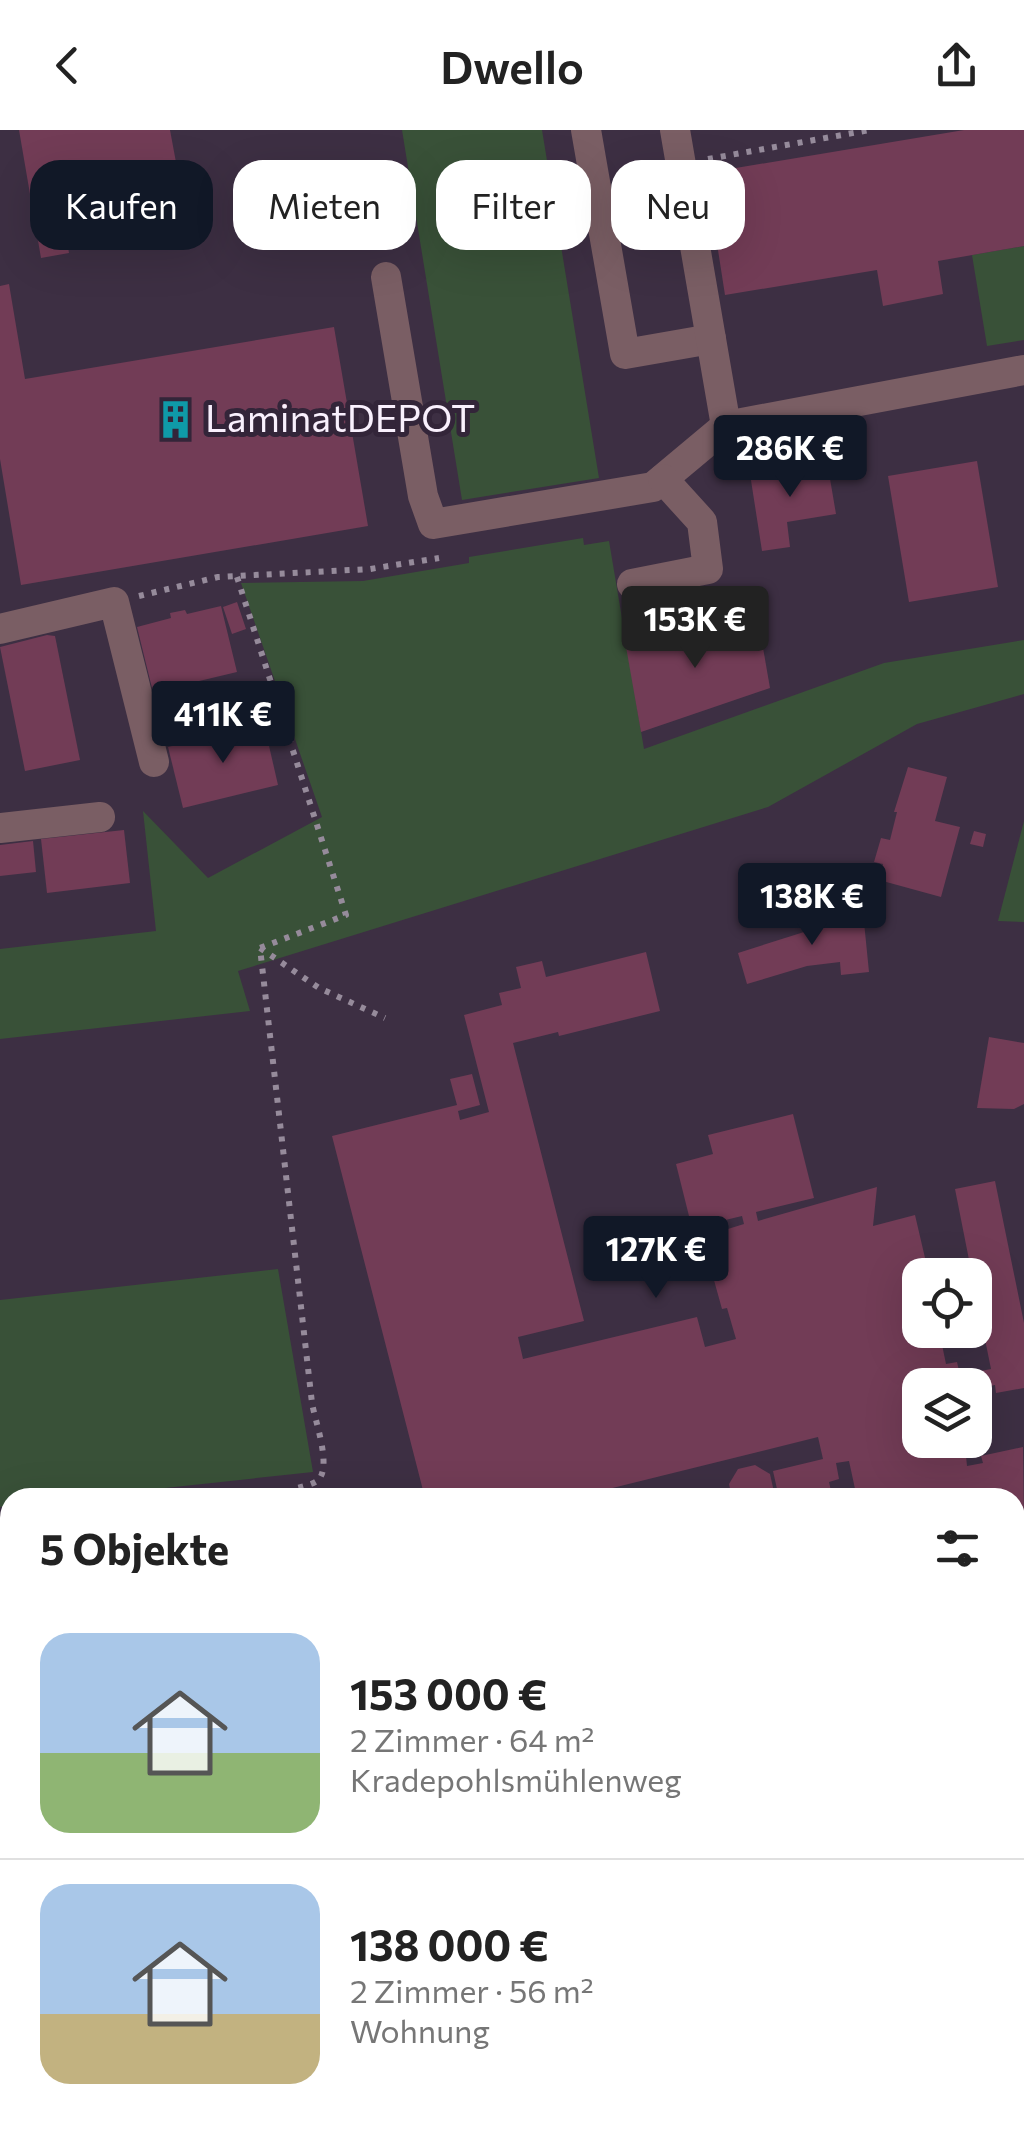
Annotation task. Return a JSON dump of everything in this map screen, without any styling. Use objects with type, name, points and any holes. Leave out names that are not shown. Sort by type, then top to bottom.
[{"type":"street","points":[[586,130],[625,354],[711,339]]},
{"type":"street","points":[[674,130],[680,160]]},
{"type":"street","points":[[696,250],[726,426]]},
{"type":"street","points":[[386,277],[423,496],[433,524],[658,483],[726,426],[1024,370]]},
{"type":"street","points":[[632,584],[708,570],[702,522],[658,483]]},
{"type":"street","points":[[0,629],[114,602],[154,762]]},
{"type":"street","points":[[0,828],[100,817]]},
{"type":"path","points":[[736,160],[870,130]]},
{"type":"path","points":[[597,194],[611,190]]},
{"type":"path","points":[[114,602],[218,577],[237,577],[346,915],[260,948]]},
{"type":"path","points":[[260,948],[319,988],[385,1018]]},
{"type":"path","points":[[260,948],[312,1403],[324,1452],[322,1474],[317,1481],[299,1488]]},
{"type":"green space","points":[[402,130],[542,130],[547,160],[436,160],[436,250],[562,250],[599,478],[462,500],[416,216],[416,160],[407,160]]},
{"type":"green space","points":[[1024,246],[1024,340],[987,346],[972,255]]},
{"type":"green space","points":[[583,538],[584,545],[609,541],[644,749],[884,663],[1024,640],[1024,694],[917,724],[768,807],[238,971],[250,1011],[0,1039],[0,949],[156,931],[143,811],[208,878],[322,817],[241,583],[363,581],[469,563],[469,557]]},
{"type":"green space","points":[[1024,821],[1024,922],[998,921]]},
{"type":"green space","points":[[278,1269],[313,1472],[165,1488],[0,1488],[0,1300]]},
{"type":"building","points":[[19,130],[170,130],[176,160],[30,160],[30,194]]},
{"type":"building","points":[[964,130],[1024,130],[1024,246],[938,261],[943,294],[883,306],[877,270],[725,295],[718,250],[745,250],[745,166]]},
{"type":"building","points":[[40,250],[68,250],[69,253],[41,258]]},
{"type":"building","name":"LaminatDEPOT","points":[[9,284],[25,379],[334,327],[368,526],[21,585],[0,459],[0,286]]},
{"type":"building","points":[[827,461],[836,514],[787,522],[790,547],[762,551],[750,474]]},
{"type":"building","points":[[977,461],[998,587],[909,602],[888,476]]},
{"type":"building","points":[[237,602],[246,629],[232,634],[223,607]]},
{"type":"building","points":[[221,606],[237,672],[153,692],[137,627],[171,618],[170,613],[185,610],[187,614]]},
{"type":"building","points":[[758,619],[770,688],[641,732],[625,641]]},
{"type":"building","points":[[55,636],[80,760],[25,771],[0,647]]},
{"type":"building","points":[[264,724],[278,785],[183,808],[168,747]]},
{"type":"building","points":[[908,767],[947,777],[935,821],[960,827],[941,897],[879,880],[883,864],[874,862],[881,838],[890,840]]},
{"type":"building","points":[[124,830],[130,883],[47,893],[41,839]]},
{"type":"building","points":[[974,831],[986,834],[983,847],[970,844]]},
{"type":"building","points":[[33,841],[36,872],[0,876],[0,845]]},
{"type":"building","points":[[863,912],[869,972],[841,975],[840,962],[807,966],[747,984],[738,953],[804,932],[802,915],[829,913],[831,928],[838,928],[837,914]]},
{"type":"building","points":[[646,952],[660,1011],[513,1043],[584,1321],[518,1337],[523,1359],[697,1317],[705,1347],[736,1339],[727,1308],[722,1309],[702,1237],[744,1224],[742,1216],[692,1228],[676,1164],[713,1154],[708,1135],[793,1114],[814,1198],[756,1212],[758,1221],[877,1187],[873,1226],[915,1215],[925,1258],[902,1258],[902,1348],[943,1348],[946,1364],[957,1362],[958,1368],[902,1368],[902,1458],[966,1458],[967,1466],[983,1463],[982,1458],[992,1458],[992,1454],[1023,1447],[1024,1488],[855,1488],[849,1461],[836,1463],[839,1479],[829,1482],[830,1488],[777,1488],[773,1471],[823,1459],[818,1437],[612,1488],[422,1488],[332,1136],[457,1105],[450,1079],[472,1074],[480,1105],[458,1111],[460,1120],[489,1112],[464,1015],[502,1005],[499,993],[521,988],[516,967],[542,961],[546,977]]},
{"type":"building","points":[[989,1037],[1024,1043],[1024,1104],[1014,1109],[977,1108]]},
{"type":"building","points":[[995,1181],[1024,1323],[1024,1388],[996,1393],[992,1386],[987,1348],[992,1348],[992,1258],[969,1258],[955,1189]]},
{"type":"building","points":[[755,1465],[770,1474],[773,1488],[730,1488],[738,1469]]},
{"type":"place","name":"LaminatDEPOT","points":[[175,419]]}]
